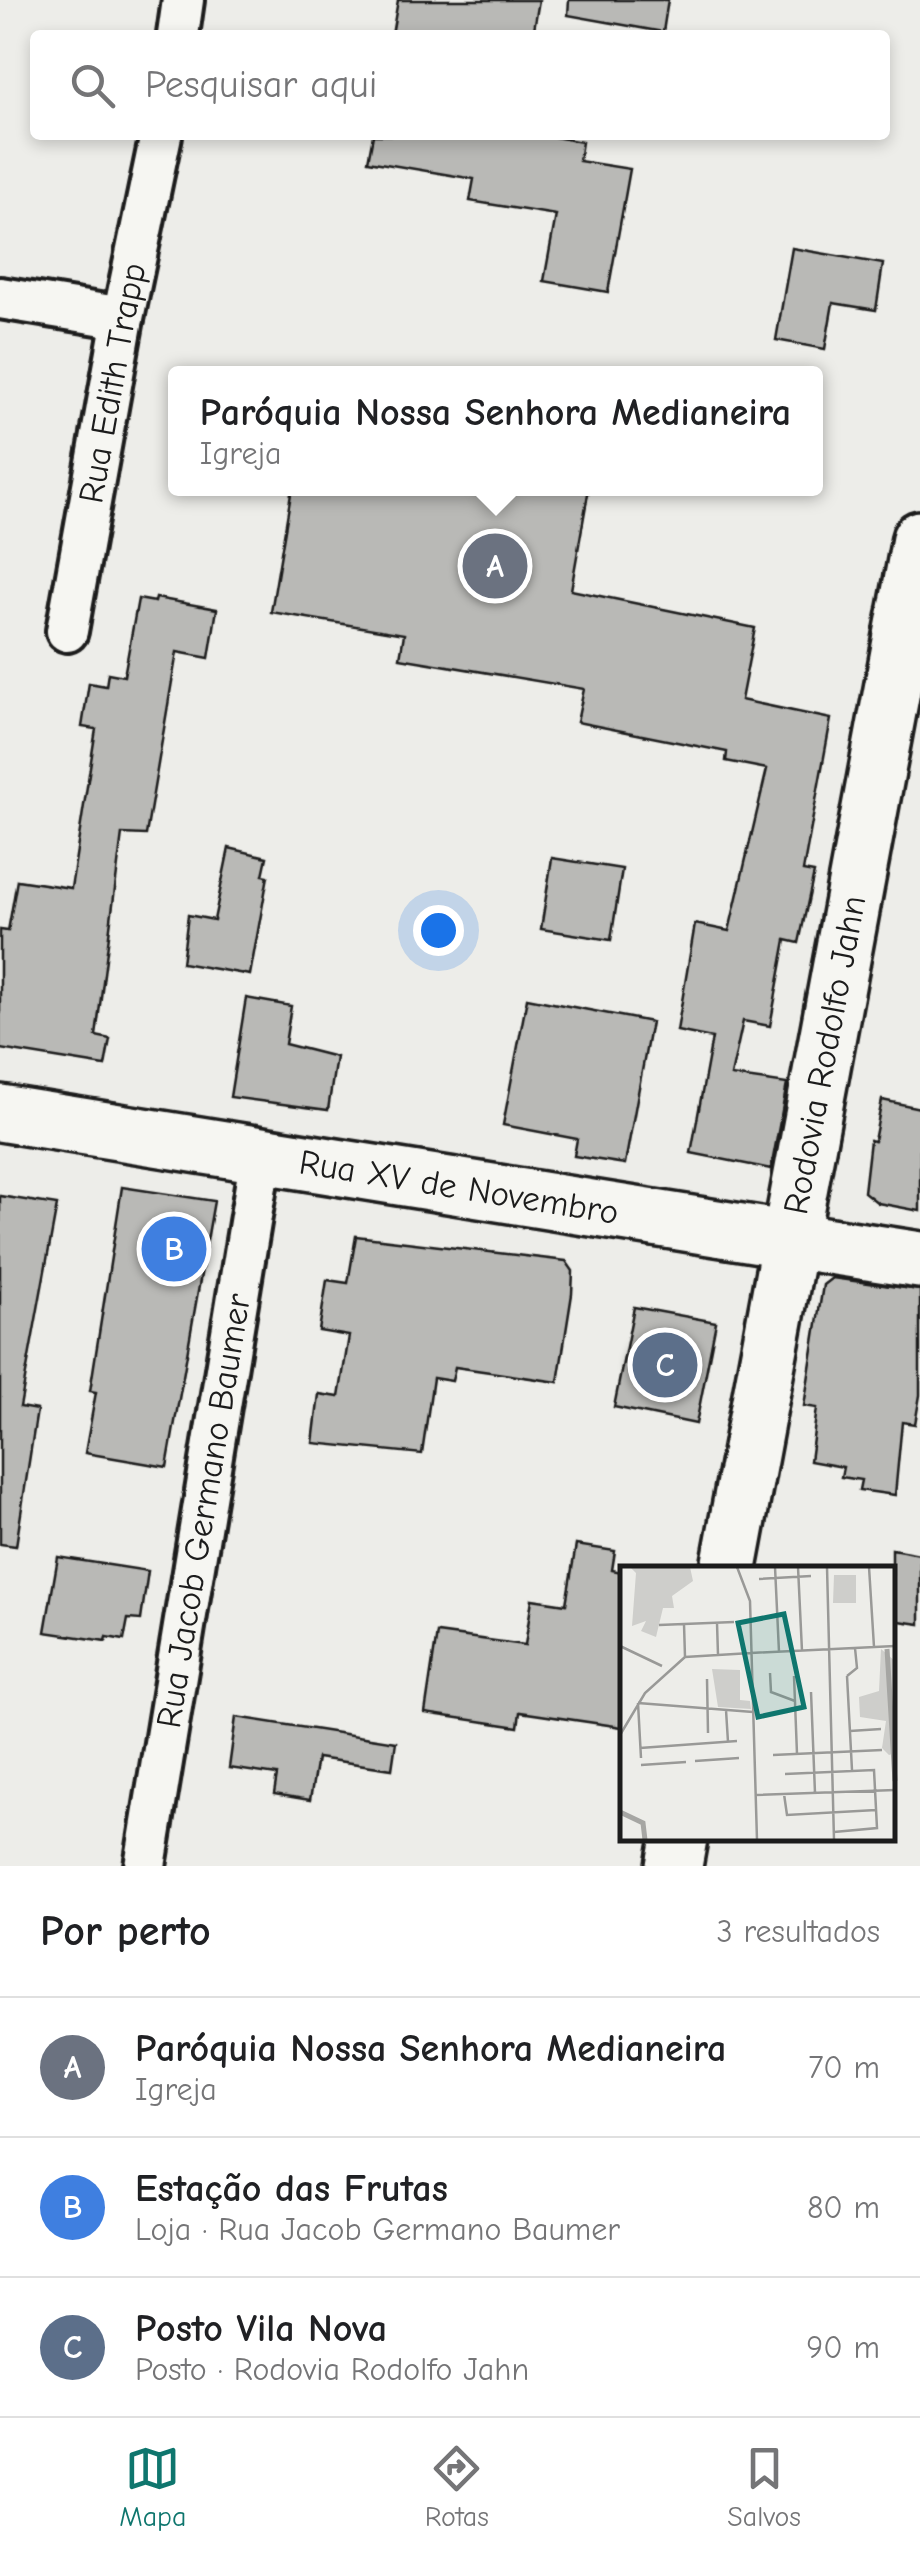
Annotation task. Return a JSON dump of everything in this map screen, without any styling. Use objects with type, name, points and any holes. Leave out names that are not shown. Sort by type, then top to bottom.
[{"type":"main road","name":"Rodovia Rodolfo Jahn","points":[[730,1566],[920,538]]},
{"type":"main road","name":"Rua XV de Novembro","points":[[0,1114],[920,1260]]},
{"type":"main road","points":[[674,1866],[678,1841]]},
{"type":"street","points":[[179,30],[184,0]]},
{"type":"street","name":"Rua Edith Trapp","points":[[67,631],[122,318],[160,140]]},
{"type":"street","points":[[0,298],[122,318]]},
{"type":"street","name":"Rua Jacob Germano Baumer","points":[[145,1866],[261,1155]]},
{"type":"building","points":[[398,0],[539,0],[534,30],[393,30]]},
{"type":"building","points":[[569,0],[668,0],[663,30],[568,15]]},
{"type":"building","points":[[372,140],[582,142],[579,161],[630,169],[608,292],[544,281],[556,215],[470,201],[474,179],[368,161]]},
{"type":"building","points":[[792,248],[883,264],[876,310],[833,303],[825,349],[776,340]]},
{"type":"building","points":[[291,496],[588,496],[571,590],[755,628],[741,700],[831,719],[803,871],[814,873],[799,943],[786,940],[770,1026],[743,1021],[731,1076],[787,1084],[771,1169],[691,1153],[712,1038],[677,1031],[695,924],[729,931],[767,769],[726,761],[727,752],[577,722],[584,689],[400,658],[404,634],[271,612]]},
{"type":"building","points":[[156,598],[217,609],[209,658],[177,652],[146,835],[122,834],[96,1036],[110,1039],[105,1066],[0,1049],[0,930],[8,931],[17,880],[71,888],[96,729],[82,727],[89,683],[106,686],[108,673],[124,676],[138,599],[155,602]]},
{"type":"building","points":[[229,848],[267,857],[263,875],[268,876],[250,975],[182,963],[188,915],[214,920]]},
{"type":"building","points":[[552,858],[622,869],[611,940],[541,929]]},
{"type":"building","points":[[246,998],[291,1006],[285,1044],[336,1057],[328,1110],[230,1097]]},
{"type":"building","points":[[527,998],[651,1022],[625,1164],[574,1156],[577,1139],[503,1125]]},
{"type":"building","points":[[882,1100],[920,1108],[920,1211],[878,1203],[864,1192],[870,1140],[874,1141]]},
{"type":"building","points":[[122,1187],[214,1201],[167,1467],[85,1453],[96,1392],[90,1391]]},
{"type":"building","points":[[0,1196],[57,1205],[20,1407],[37,1410],[16,1546],[0,1544]]},
{"type":"building","points":[[356,1236],[566,1261],[573,1271],[572,1294],[558,1382],[455,1367],[452,1381],[433,1378],[422,1454],[313,1443],[319,1394],[339,1397],[349,1336],[319,1331],[327,1280],[348,1283]]},
{"type":"building","points":[[832,1278],[920,1290],[920,1395],[915,1424],[902,1422],[895,1495],[859,1490],[861,1480],[841,1477],[843,1467],[810,1461],[817,1408],[804,1406],[823,1285]]},
{"type":"building","points":[[634,1307],[716,1322],[696,1424],[614,1407]]},
{"type":"building","points":[[576,1545],[615,1551],[612,1570],[620,1572],[620,1727],[520,1712],[518,1727],[425,1713],[437,1633],[525,1645],[532,1599],[566,1604]]},
{"type":"building","points":[[892,1549],[920,1554],[920,1624],[895,1620]]},
{"type":"building","points":[[58,1557],[148,1571],[141,1620],[128,1619],[124,1640],[45,1632]]},
{"type":"building","points":[[236,1717],[396,1742],[392,1769],[317,1758],[310,1800],[274,1794],[277,1775],[229,1768]]},
{"type":"place","name":"Paróquia Nossa Senhora Medianeira","points":[[495,566]]},
{"type":"place","name":"Estação das Frutas","points":[[174,1249]]},
{"type":"place","name":"Posto Vila Nova","points":[[665,1365]]}]
